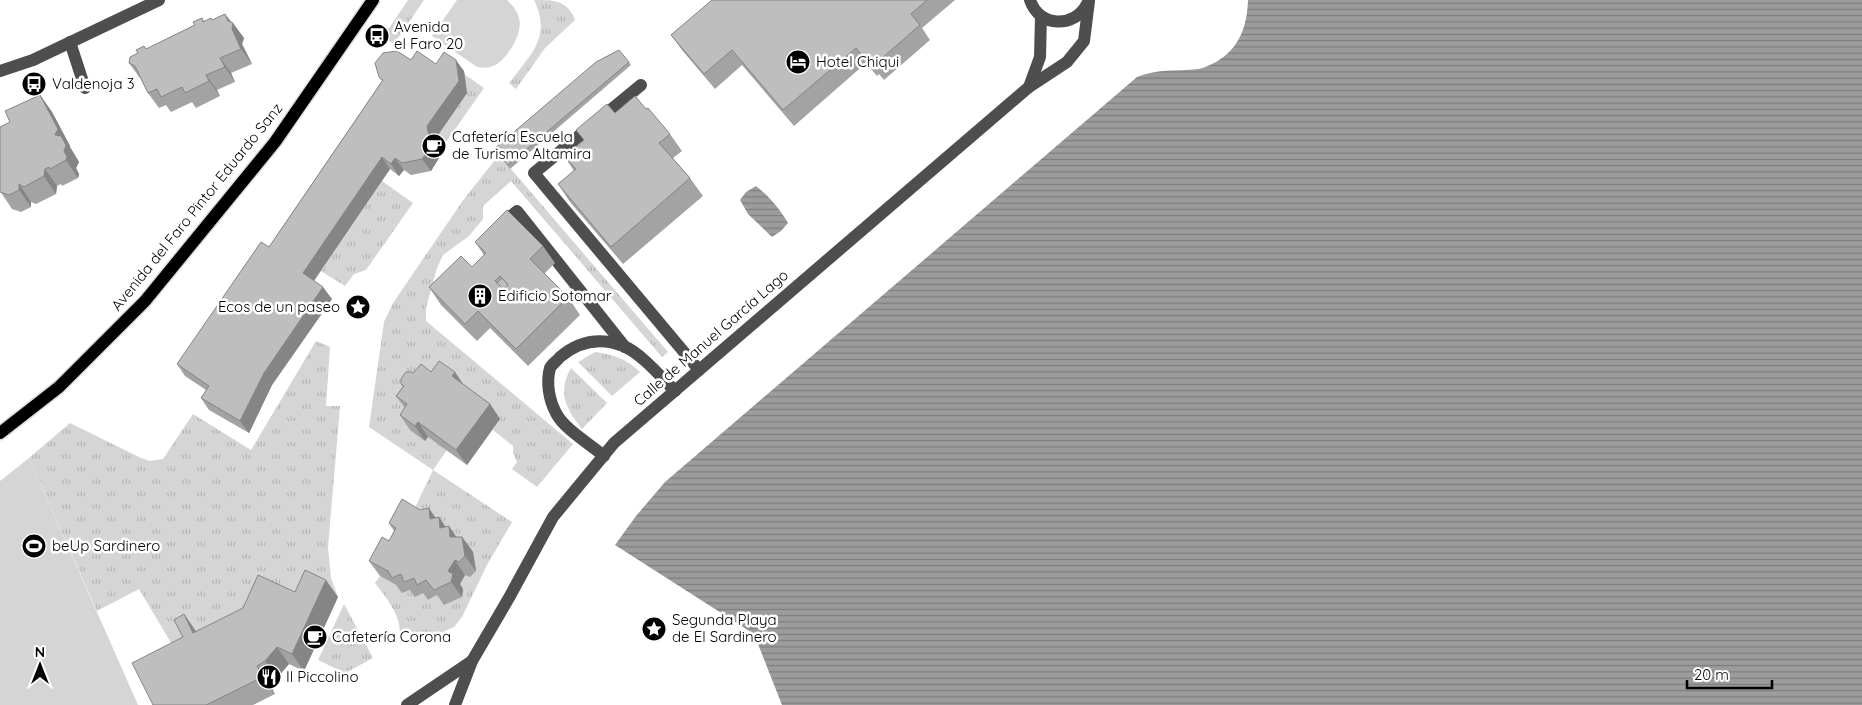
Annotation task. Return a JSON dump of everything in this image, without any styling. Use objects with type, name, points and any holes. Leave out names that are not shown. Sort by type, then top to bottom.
[{"type":"main road","name":"Avenida del Faro Pintor Eduardo Sanz","points":[[0,433],[59,388],[145,301],[275,142],[373,0]]},
{"type":"street","points":[[0,71],[33,60],[159,0]]},
{"type":"street","points":[[1030,0],[1041,16],[1050,21],[1059,22],[1069,21],[1078,16],[1089,0]]},
{"type":"street","name":"Calle de Manuel García Lago","points":[[455,705],[472,661],[553,517],[614,443],[1029,87],[1067,62],[1084,41],[1089,0]]},
{"type":"street","name":"Calle de Manuel García Lago","points":[[1029,87],[1040,57],[1041,16]]},
{"type":"street","points":[[70,42],[85,88]]},
{"type":"street","points":[[641,85],[534,173],[699,370]]},
{"type":"street","points":[[493,230],[517,211],[626,346],[650,366],[675,391]]},
{"type":"street","points":[[604,456],[556,414],[549,395],[548,380],[550,366],[567,351],[588,341],[604,340],[626,346]]},
{"type":"street","name":"Calle de Manuel García Lago","points":[[407,705],[472,661]]},
{"type":"green space","points":[[408,0],[424,0],[394,44],[383,37]]},
{"type":"green space","points":[[457,0],[507,0],[513,6],[519,18],[519,30],[507,55],[500,62],[488,67],[477,67],[432,36]]},
{"type":"green space","points":[[534,0],[559,2],[568,8],[575,20],[545,48],[516,89],[509,83],[531,54],[540,35],[541,24]]},
{"type":"green space","points":[[464,74],[484,88],[444,145],[437,147],[436,138],[467,93]]},
{"type":"green space","points":[[499,155],[668,352],[662,357],[511,181],[483,206],[483,219],[469,236],[443,255],[437,268],[426,308],[426,321],[573,444],[537,487],[512,469],[517,462],[513,453],[513,446],[493,430],[500,419],[450,376],[425,441],[428,437],[447,450],[433,470],[369,427],[384,322],[393,303],[464,199]]},
{"type":"green space","points":[[382,181],[413,203],[366,270],[354,274],[345,286],[321,271]]},
{"type":"green space","points":[[316,341],[330,347],[326,406],[340,406],[328,548],[331,578],[338,597],[182,661],[139,589],[97,611],[29,458],[70,423],[141,458],[150,461],[163,459],[193,414],[251,450]]},
{"type":"green space","points":[[595,352],[619,358],[640,372],[612,396],[578,362]]},
{"type":"green space","points":[[571,368],[607,403],[582,429],[565,400],[565,385]]},
{"type":"green space","name":"beUp Sardinero","points":[[29,458],[138,705],[0,705],[0,481]]},
{"type":"green space","points":[[433,470],[512,522],[487,565],[462,617],[454,627],[440,633],[400,635],[396,614],[375,583],[380,576],[398,586],[424,593],[428,600],[437,595],[412,514]]},
{"type":"green space","points":[[344,604],[373,658],[345,673],[318,660]]},
{"type":"shaded area","points":[[1248,0],[1862,0],[1862,705],[782,705],[754,634],[615,545],[636,516],[665,482],[1137,77],[1160,71],[1200,69],[1216,62],[1231,50],[1241,36],[1246,19]]},
{"type":"shaded area","points":[[756,186],[774,203],[788,223],[772,237],[748,214],[740,200],[746,192]]},
{"type":"building","name":"Hotel Chiqui","points":[[712,0],[927,0],[911,14],[920,25],[874,65],[869,59],[867,61],[856,48],[783,110],[732,50],[704,74],[671,35]]},
{"type":"building","points":[[225,14],[228,21],[233,23],[232,29],[241,49],[220,58],[225,67],[206,75],[209,81],[185,93],[182,87],[161,97],[157,89],[148,93],[135,66],[129,63],[130,57],[138,53],[136,50],[144,46],[146,49],[195,25],[193,22],[202,18],[203,22]]},
{"type":"building","points":[[619,50],[629,62],[508,165],[494,149],[596,62]]},
{"type":"building","points":[[397,51],[411,60],[417,51],[436,64],[444,52],[456,60],[459,81],[427,126],[431,147],[422,159],[402,163],[395,158],[391,164],[382,157],[303,273],[323,287],[264,373],[240,421],[201,398],[209,386],[177,364],[261,242],[269,247],[383,80],[379,77],[375,63],[383,53]]},
{"type":"building","points":[[40,95],[58,129],[55,135],[61,136],[66,145],[64,151],[67,157],[66,160],[50,169],[49,167],[45,169],[44,176],[24,187],[19,184],[19,190],[9,195],[0,192],[0,127],[10,122],[5,111]]},
{"type":"building","points":[[635,96],[670,134],[659,143],[690,178],[611,247],[558,184],[576,169],[565,157],[584,140],[576,130],[607,104],[615,113]]},
{"type":"building","name":"Edificio Sotomar","points":[[507,210],[543,246],[530,259],[568,297],[516,349],[478,311],[465,324],[429,287],[461,256],[472,267],[486,253],[475,242]],"holes":[[[500,276],[508,285],[503,289],[495,281]]]},
{"type":"building","points":[[502,278],[508,285],[503,289],[497,283]]},
{"type":"building","points":[[439,361],[455,372],[452,376],[490,404],[456,450],[418,422],[415,426],[400,415],[407,404],[396,396],[404,386],[401,384],[401,379],[406,372],[413,373],[421,364],[431,372]]},
{"type":"building","points":[[402,499],[420,510],[429,508],[430,519],[439,517],[440,528],[449,526],[450,537],[462,537],[465,556],[459,562],[455,560],[448,571],[453,574],[451,582],[434,590],[426,580],[417,585],[414,578],[404,582],[401,574],[392,578],[388,571],[369,561],[382,537],[389,541],[396,528],[389,523]]},
{"type":"building","points":[[305,570],[326,580],[292,654],[277,647],[265,661],[257,666],[263,677],[206,705],[153,705],[132,663],[183,637],[174,620],[184,614],[193,633],[243,608],[258,575],[295,592]]},
{"type":"place","name":"Avenida el Faro 20","points":[[377,36]]},
{"type":"place","name":"Hotel Chiqui","points":[[798,62]]},
{"type":"place","name":"Valdenoja 3","points":[[34,84]]},
{"type":"place","name":"Cafetería Escuela de Turismo Altamira","points":[[434,146]]},
{"type":"place","name":"Edificio Sotomar","points":[[480,296]]},
{"type":"place","name":"Ecos de un paseo","points":[[358,307]]},
{"type":"place","name":"beUp Sardinero","points":[[34,546]]},
{"type":"place","name":"Segunda Playa de El Sardinero","points":[[654,629]]},
{"type":"place","name":"Cafetería Corona","points":[[315,637]]},
{"type":"place","name":"Il Piccolino","points":[[269,677]]}]
